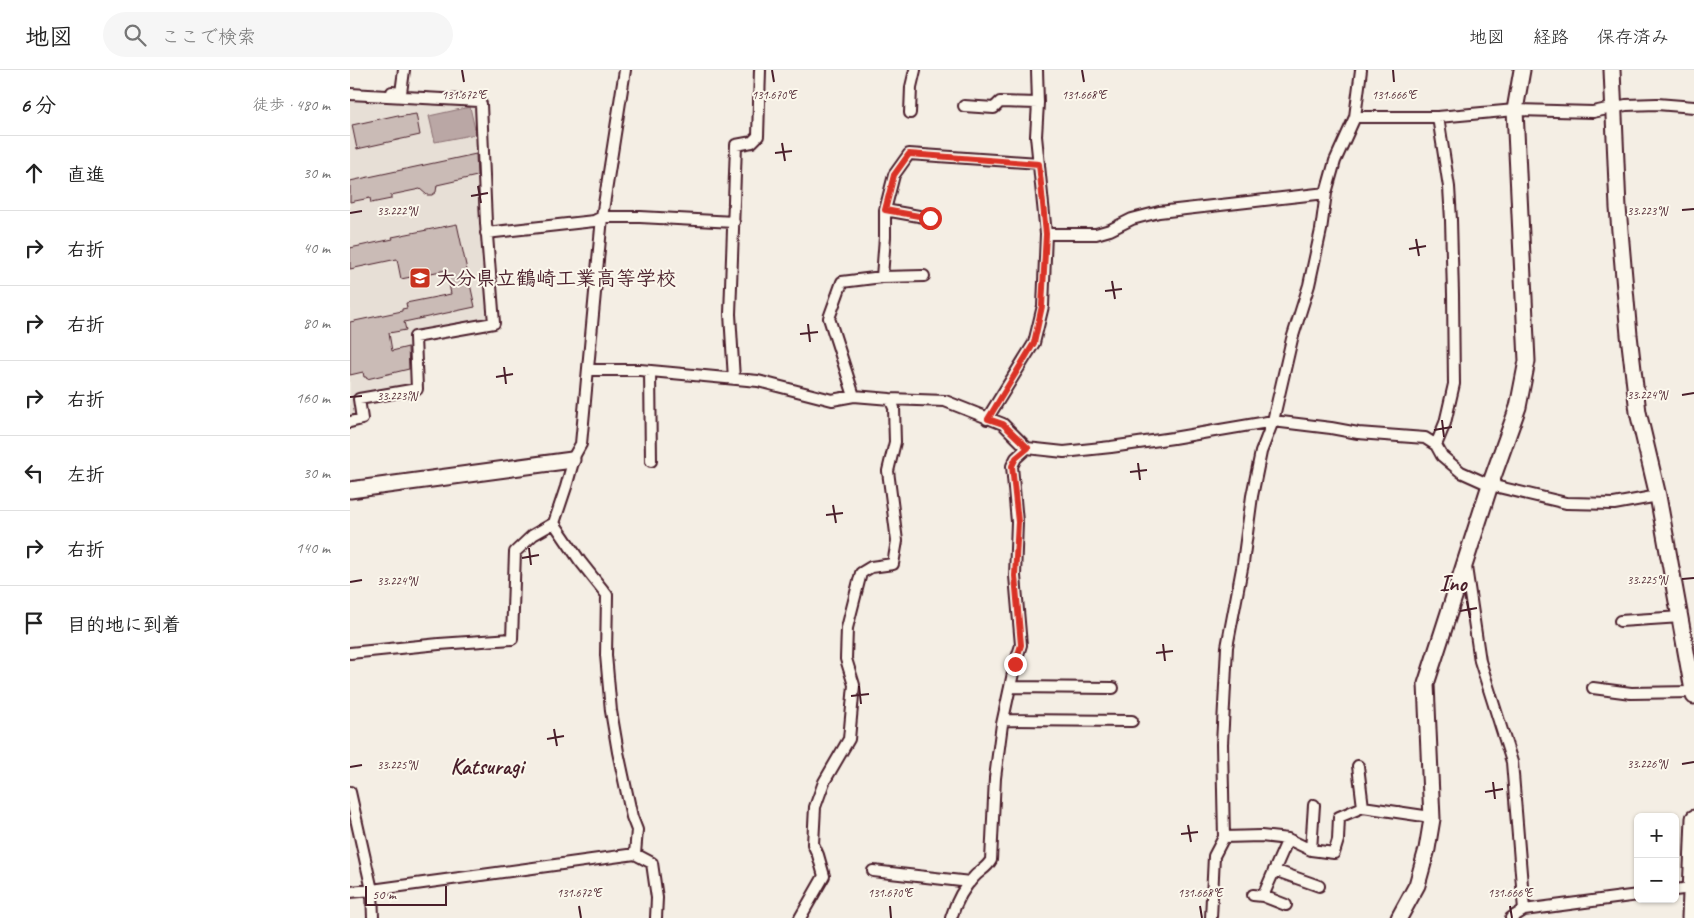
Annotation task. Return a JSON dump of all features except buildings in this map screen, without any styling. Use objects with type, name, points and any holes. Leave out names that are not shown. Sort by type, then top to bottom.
[{"type":"street","points":[[350,88],[400,93],[404,70]]},
{"type":"street","points":[[350,653],[512,639],[515,552],[533,535],[554,523],[574,455],[580,444],[589,370],[602,218],[625,70]]},
{"type":"street","points":[[734,379],[730,314],[736,145],[752,142],[758,136],[760,70]]},
{"type":"street","points":[[910,113],[911,87],[915,70]]},
{"type":"street","points":[[988,419],[1034,343],[1042,306],[1046,234],[1036,136],[1037,70]]},
{"type":"street","points":[[1211,918],[1214,856],[1224,838],[1222,744],[1227,647],[1243,563],[1252,496],[1261,452],[1272,421],[1292,339],[1309,285],[1321,230],[1326,192],[1335,161],[1355,117],[1361,70]]},
{"type":"street","points":[[1399,918],[1417,885],[1427,849],[1432,819],[1426,684],[1490,486],[1518,407],[1527,361],[1515,110],[1522,70]]},
{"type":"street","points":[[1612,70],[1618,208],[1638,412],[1658,496],[1694,696]]},
{"type":"street","points":[[350,94],[479,101],[481,104],[486,233],[494,324],[415,337],[417,389],[359,399],[362,419],[350,422]]},
{"type":"street","points":[[964,106],[994,108],[1000,102],[1038,103]]},
{"type":"street","points":[[1355,117],[1438,117],[1515,110],[1593,112],[1626,104],[1694,107]]},
{"type":"street","points":[[1436,445],[1445,423],[1454,384],[1451,220],[1449,187],[1438,117]]},
{"type":"street","points":[[882,277],[885,210],[894,175],[909,154],[1039,164]]},
{"type":"street","points":[[1046,234],[1096,234],[1110,230],[1132,219],[1159,212],[1326,192]]},
{"type":"street","points":[[885,210],[930,218]]},
{"type":"street","points":[[486,233],[594,221],[602,218],[640,217],[734,222]]},
{"type":"street","points":[[854,396],[829,318],[842,282],[882,277],[924,276]]},
{"type":"street","points":[[589,370],[650,371],[734,379],[758,382],[832,400],[854,396],[944,401],[1003,424],[1028,448],[1064,452],[1111,447],[1272,421],[1358,433],[1425,438],[1436,445],[1442,456],[1461,472],[1490,486],[1566,503],[1614,504],[1658,496]]},
{"type":"street","points":[[650,371],[651,461]]},
{"type":"street","points":[[800,918],[824,876],[813,844],[815,806],[824,782],[849,739],[854,685],[846,659],[847,635],[861,572],[870,567],[893,564],[897,541],[888,471],[895,442],[894,408],[890,399]]},
{"type":"street","points":[[951,918],[958,898],[991,860],[995,778],[1002,720],[1021,645],[1015,576],[1018,522],[1012,466],[1016,458],[1028,448]]},
{"type":"street","points":[[350,490],[574,455]]},
{"type":"street","points":[[554,523],[580,561],[607,595],[606,655],[611,711],[632,817],[637,830],[635,854]]},
{"type":"street","points":[[1465,562],[1480,661],[1512,762],[1524,910]]},
{"type":"street","points":[[1620,621],[1681,617]]},
{"type":"street","points":[[1010,687],[1113,688]]},
{"type":"street","points":[[1592,688],[1631,693],[1693,692]]},
{"type":"street","points":[[1002,720],[1132,721]]},
{"type":"street","points":[[1358,766],[1364,807]]},
{"type":"street","points":[[350,792],[372,890],[373,918]]},
{"type":"street","points":[[1311,850],[1314,805]]},
{"type":"street","points":[[1224,838],[1261,836],[1288,840],[1311,850],[1334,853],[1338,840],[1339,817],[1364,807],[1424,816],[1432,819]]},
{"type":"street","points":[[1690,918],[1694,818]]},
{"type":"street","points":[[1286,905],[1258,895],[1274,870],[1288,840]]},
{"type":"street","points":[[350,892],[635,854],[652,863],[657,898],[656,918]]},
{"type":"street","points":[[1274,870],[1319,886]]},
{"type":"street","points":[[873,871],[970,882]]},
{"type":"street","points":[[1679,890],[1691,888]]},
{"type":"street","points":[[1511,918],[1524,910],[1634,896]]},
{"type":"shaded area","name":"大分県立鶴崎工業高等学校","points":[[350,94],[479,101],[494,323],[415,337],[417,389],[359,399],[362,419],[350,422]]},
{"type":"shaded area","points":[[470,107],[476,134],[435,142],[429,116]]},
{"type":"place","name":"大分県立鶴崎工業高等学校","points":[[420,278]]},
{"type":"district","name":"Ino","points":[[1453,583]]},
{"type":"district","name":"Katsuragi","points":[[487,766]]},
{"type":"route","points":[[930,218],[885,210],[894,175],[909,154],[1039,164],[1046,234],[1042,306],[1034,343],[988,419],[1003,424],[1028,448],[1016,458],[1012,466],[1018,522],[1015,576],[1021,645],[1015,664]]}]
